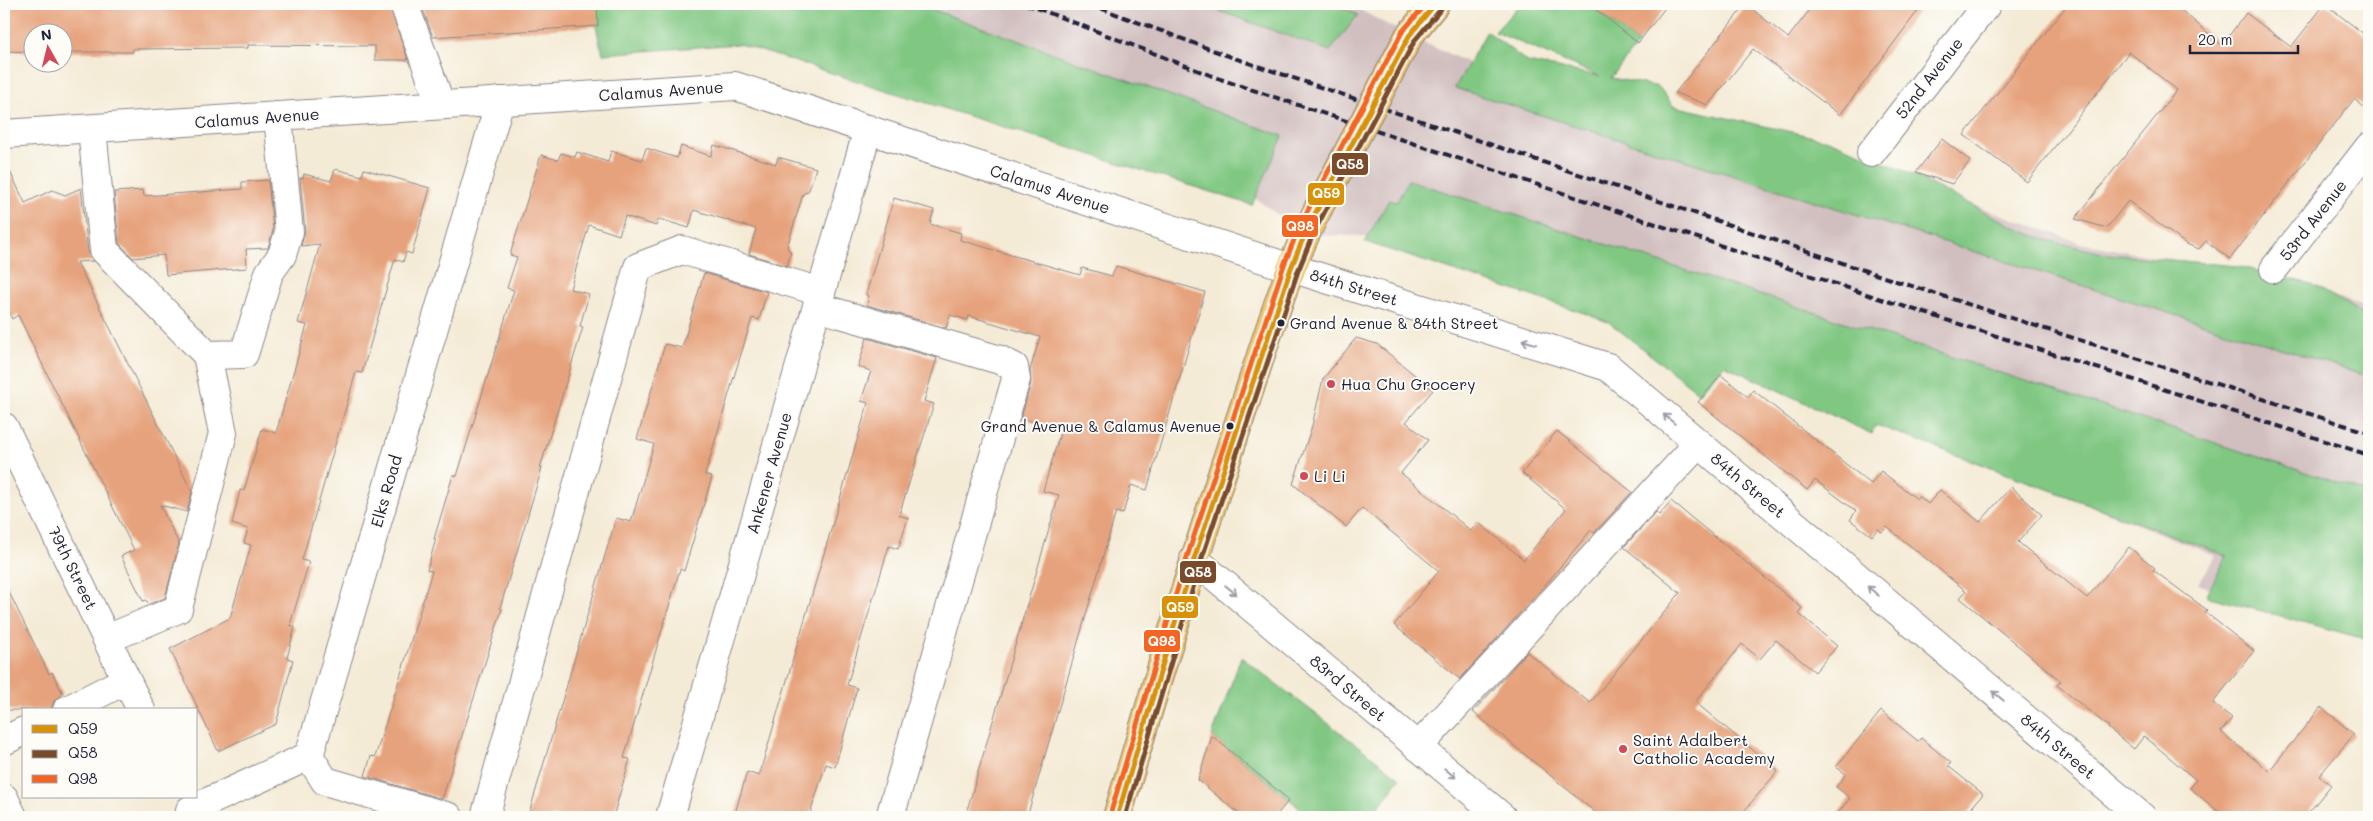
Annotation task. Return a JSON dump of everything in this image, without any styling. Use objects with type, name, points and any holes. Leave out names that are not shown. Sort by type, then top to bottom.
[{"type":"main road","points":[[1117,817],[1194,559],[1291,268],[1318,209],[1409,36],[1435,4]]},
{"type":"street","points":[[404,4],[441,105]]},
{"type":"street","name":"52nd Avenue","points":[[1871,153],[1987,4]]},
{"type":"street","name":"Calamus Avenue","points":[[4,134],[735,86],[1291,268]]},
{"type":"street","name":"Elks Road","points":[[309,756],[500,101]]},
{"type":"street","points":[[207,355],[244,354],[269,274],[282,255],[289,232],[278,116]]},
{"type":"street","points":[[92,129],[104,250],[207,355],[223,433],[178,609],[107,639]]},
{"type":"street","name":"Ankener Avenue","points":[[670,817],[868,129]]},
{"type":"street","name":"53rd Avenue","points":[[2274,269],[2369,148]]},
{"type":"street","points":[[485,817],[638,267],[682,250],[819,300],[1000,360],[1014,367],[1016,379],[890,817]]},
{"type":"street","name":"84th Street","points":[[1291,268],[1608,367],[2142,817]]},
{"type":"street","name":"79th Street","points":[[4,427],[140,708]]},
{"type":"street","points":[[1418,747],[1698,444]]},
{"type":"street","name":"83rd Street","points":[[1194,559],[1502,817]]},
{"type":"street","points":[[71,708],[126,680]]},
{"type":"street","points":[[4,741],[22,732]]},
{"type":"street","points":[[189,808],[309,756],[325,781],[450,817]]},
{"type":"street","points":[[4,798],[13,817]]},
{"type":"shaded area","points":[[592,4],[1349,4],[1409,36],[1478,67],[1814,140],[1966,202],[2081,243],[2248,274],[2289,279],[2369,309],[2369,627],[2274,611],[2198,584],[2216,556],[1596,308],[1362,236],[1305,235],[1254,197],[733,37],[599,47]]},
{"type":"green space","points":[[591,4],[917,4],[1283,136],[1252,205],[739,44],[603,54]]},
{"type":"green space","points":[[1200,4],[1335,4],[1358,15],[1330,51]]},
{"type":"green space","points":[[1520,4],[1589,4],[1638,43],[1611,78],[1659,87],[1673,106],[1828,140],[1905,171],[2022,231],[2047,240],[2106,254],[2237,266],[2312,284],[2369,318],[2369,376],[1455,88],[1487,31],[1527,62],[1599,76],[1495,32]]},
{"type":"green space","points":[[1408,180],[2369,493],[2369,640],[2206,596],[2227,556],[1876,425],[1872,434],[1724,365],[1699,393],[1610,323],[1365,242],[1389,200],[1397,202]]},
{"type":"green space","points":[[1241,657],[1400,778],[1371,817],[1311,817],[1212,736]]},
{"type":"building","points":[[4,4],[389,4],[408,60],[375,60],[375,46],[248,45],[248,48],[133,49],[133,52],[72,52],[72,22],[22,22],[22,52],[4,51]]},
{"type":"building","points":[[421,4],[597,4],[598,26],[433,37]]},
{"type":"building","points":[[1589,4],[1668,4],[1638,43]]},
{"type":"building","points":[[1746,4],[1788,38],[1814,4],[1923,4],[1840,115],[1753,49],[1708,105],[1675,93]]},
{"type":"building","points":[[2068,4],[2174,4],[2222,45],[2246,13],[2291,47],[2325,4],[2369,38],[2369,111],[2354,99],[2230,259],[2206,241],[2199,249],[2186,244],[2128,201],[2107,228],[2075,219],[2177,90],[2129,52],[2027,182],[1964,135]]},
{"type":"building","points":[[1942,139],[1970,161],[1952,184],[1916,172]]},
{"type":"building","points":[[714,145],[776,164],[778,157],[816,168],[809,190],[803,194],[787,247],[791,253],[787,266],[749,254],[756,229],[694,210],[689,228],[659,219],[656,226],[625,216],[619,235],[589,225],[570,289],[589,294],[580,326],[583,327],[540,468],[542,468],[500,608],[502,609],[442,799],[365,776],[371,756],[375,757],[394,697],[432,571],[427,570],[436,539],[434,539],[453,475],[457,476],[514,290],[507,288],[517,257],[510,255],[541,155],[558,160],[561,153],[575,157],[577,152],[608,162],[611,151],[642,160],[646,148],[677,158],[681,146],[711,156]]},
{"type":"building","points":[[4,159],[25,203],[52,190],[65,195],[81,188],[88,252],[93,261],[77,262],[192,492],[187,512],[160,505],[179,544],[165,598],[149,604],[146,600],[143,601],[121,556],[134,550],[18,315],[12,319],[4,302]]},
{"type":"building","points":[[335,169],[362,176],[364,169],[430,188],[412,254],[406,252],[403,262],[395,259],[362,373],[356,372],[302,560],[309,562],[290,625],[295,627],[287,658],[293,660],[276,724],[218,751],[170,649],[230,618],[251,545],[244,543],[248,529],[232,524],[240,490],[244,491],[262,429],[276,433],[307,325],[298,323],[320,244],[301,246],[305,231],[300,178],[303,178],[304,174],[331,181]]},
{"type":"building","points":[[268,180],[273,230],[268,248],[246,249],[247,268],[166,275],[164,255],[133,258],[119,243],[114,192],[143,190],[144,196],[242,189],[242,182]]},
{"type":"building","points":[[894,198],[934,210],[930,224],[961,233],[960,240],[1080,275],[1082,268],[1112,276],[1116,266],[1205,292],[1147,490],[1131,485],[1123,514],[1116,512],[1027,817],[965,817],[1059,495],[1043,491],[1061,430],[1021,418],[1031,383],[1030,370],[1040,337],[969,316],[968,320],[950,315],[946,328],[867,305],[869,296],[866,295]]},
{"type":"building","points":[[704,273],[767,292],[759,320],[752,318],[705,475],[712,477],[684,571],[680,569],[624,758],[630,759],[613,817],[528,817],[616,518],[631,522],[654,444],[637,439],[665,344],[682,348]]},
{"type":"building","points":[[867,338],[937,358],[924,401],[934,404],[899,515],[908,518],[898,549],[889,546],[847,685],[857,688],[835,767],[826,764],[809,817],[734,817],[747,772],[759,776],[868,403],[861,401],[871,371],[858,367]]},
{"type":"building","points":[[1356,338],[1377,344],[1433,390],[1406,422],[1428,440],[1401,473],[1471,531],[1478,522],[1524,560],[1566,509],[1522,473],[1557,431],[1632,492],[1594,533],[1591,530],[1540,591],[1460,679],[1394,625],[1439,571],[1362,508],[1346,527],[1293,484],[1312,426],[1323,379]]},
{"type":"building","points":[[1721,375],[1748,397],[1753,390],[1871,484],[1881,471],[1917,499],[1919,496],[1928,504],[1940,490],[1980,522],[2011,487],[2042,515],[2018,542],[2087,598],[2129,547],[2155,568],[2153,570],[2207,610],[2205,612],[2254,651],[2213,703],[2232,718],[2221,732],[2269,771],[2321,707],[2354,734],[2319,776],[2331,785],[2305,817],[2225,817],[2190,788],[2196,780],[2144,736],[2134,749],[2057,685],[2061,681],[1960,598],[1966,591],[1887,527],[1882,532],[1878,529],[1872,536],[1850,520],[1856,511],[1815,480],[1807,490],[1698,402]]},
{"type":"building","points":[[1671,501],[1802,608],[1798,613],[1837,646],[1815,672],[1776,640],[1760,659],[1742,644],[1695,702],[1778,771],[1739,817],[1601,817],[1473,712],[1527,652],[1590,703],[1680,593],[1624,547],[1656,512],[1659,515]]},
{"type":"building","points":[[4,582],[49,674],[52,672],[63,694],[54,701],[52,708],[4,710]]},
{"type":"building","points":[[1881,711],[1918,741],[1921,738],[1951,763],[1948,766],[1983,794],[1964,817],[1835,817],[1850,798],[1836,787],[1846,774],[1836,767]]},
{"type":"building","points":[[1212,736],[1289,800],[1275,817],[1243,817],[1198,780]]},
{"type":"railway","points":[[1026,4],[1220,79],[1884,300],[2369,455]]},
{"type":"railway","points":[[1089,4],[1231,57],[1890,279],[2369,433]]},
{"type":"transit line","name":"Q98","points":[[1110,815],[1187,557],[1284,265],[1300,225],[1402,32],[1426,4]]},
{"type":"transit line","name":"Q59","points":[[1117,817],[1194,559],[1291,268],[1307,229],[1409,36],[1435,4]]},
{"type":"transit line","name":"Q58","points":[[1125,817],[1201,561],[1298,271],[1314,232],[1415,40],[1441,9]]},
{"type":"place","name":"Grand Avenue & 84th Street","points":[[1281,323]]},
{"type":"place","name":"Hua Chu Grocery","points":[[1331,384]]},
{"type":"place","name":"Grand Avenue & Calamus Avenue","points":[[1230,426]]},
{"type":"place","name":"Li Li","points":[[1304,476]]},
{"type":"place","name":"Saint Adalbert Catholic Academy","points":[[1623,749]]}]
